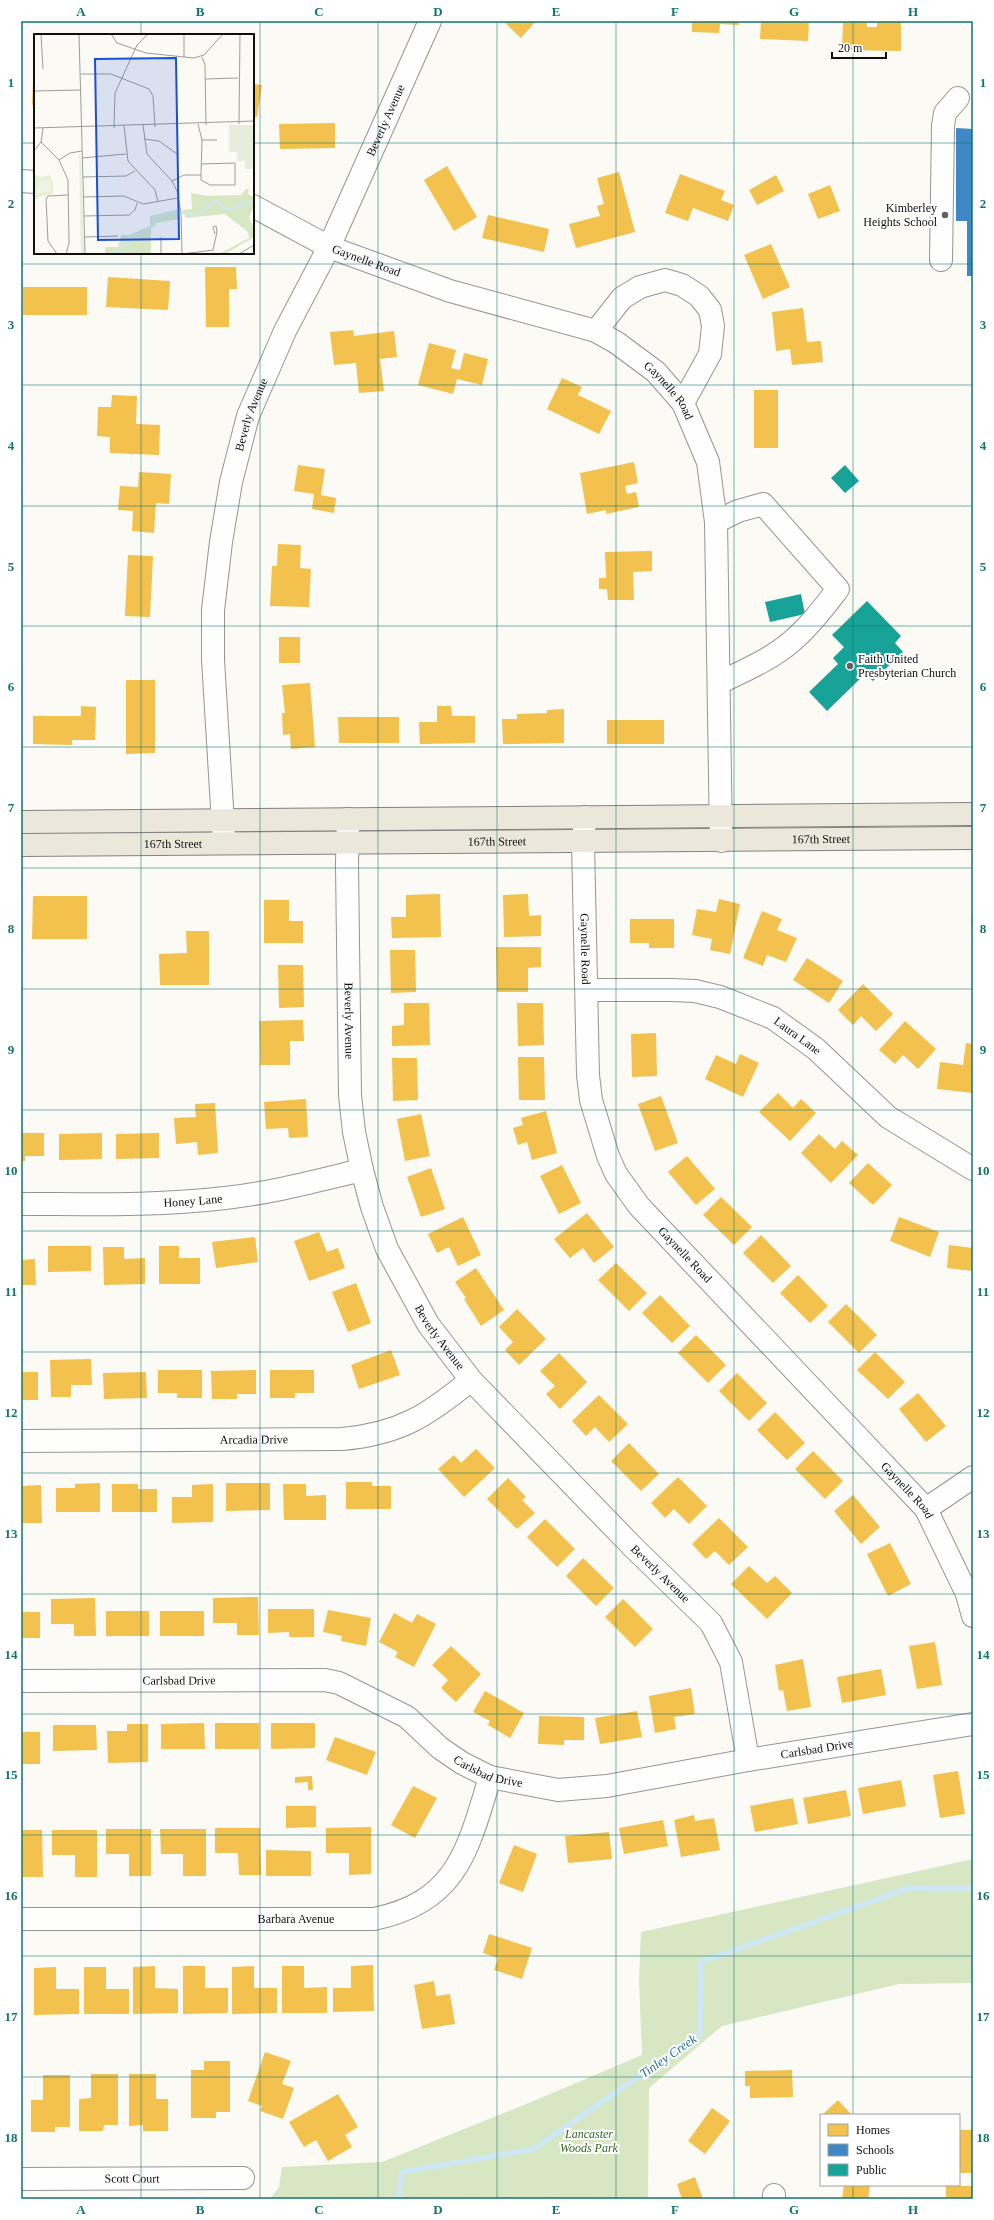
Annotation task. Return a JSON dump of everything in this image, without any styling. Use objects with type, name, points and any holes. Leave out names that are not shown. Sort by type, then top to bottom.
[{"type":"main road","name":"167th Street","points":[[21,822],[973,814]]},
{"type":"main road","name":"167th Street","points":[[21,845],[973,838]]},
{"type":"street","name":"Beverly Avenue","points":[[224,844],[213,660],[213,610],[220,542],[231,482],[248,416],[285,331],[329,247],[430,21]]},
{"type":"street","points":[[941,260],[943,126],[945,113],[958,98]]},
{"type":"street","points":[[21,181],[34,182]]},
{"type":"street","name":"Gaynelle Road","points":[[254,207],[329,247],[450,291],[596,331],[617,343],[656,372],[683,403],[708,462],[716,522],[720,841]]},
{"type":"street","points":[[596,331],[622,298],[640,287],[665,280],[682,285],[699,296],[710,310],[713,326],[710,354],[683,403]]},
{"type":"street","points":[[716,522],[738,511],[763,504],[838,589],[820,612],[791,643],[760,663],[718,683]]},
{"type":"street","name":"Gaynelle Road","points":[[585,817],[583,842],[588,1075],[591,1100],[608,1156],[627,1190],[639,1206],[926,1509],[967,1594],[973,1616]]},
{"type":"street","name":"Beverly Avenue","points":[[348,819],[350,1095],[354,1132],[362,1170],[387,1249],[428,1324],[471,1380],[633,1547],[711,1623],[722,1640],[731,1662],[748,1760]]},
{"type":"street","name":"Laura Lane","points":[[587,990],[672,990],[695,992],[720,997],[760,1012],[798,1035],[816,1049],[888,1117],[973,1169]]},
{"type":"street","name":"Honey Lane","points":[[21,1204],[178,1203],[265,1192],[362,1170]]},
{"type":"street","name":"Arcadia Drive","points":[[21,1441],[342,1439],[365,1437],[386,1432],[424,1416],[471,1380]]},
{"type":"street","points":[[926,1509],[973,1477]]},
{"type":"street","name":"Carlsbad Drive","points":[[21,1681],[325,1680],[339,1683],[407,1717],[440,1748],[462,1763],[490,1777],[558,1790],[583,1789],[748,1760],[973,1724]]},
{"type":"street","name":"Barbara Avenue","points":[[21,1919],[374,1919],[393,1915],[410,1908],[431,1896],[448,1881],[460,1863],[490,1777]]},
{"type":"street","name":"Scott Court","points":[[21,2179],[243,2178]]},
{"type":"green space","name":"Lancaster Woods Park","points":[[973,1859],[973,1983],[899,1984],[722,2026],[649,2088],[648,2199],[270,2199],[279,2187],[282,2167],[382,2162],[524,2105],[642,2055],[639,1980],[641,1932]]},
{"type":"building: Homes","points":[[503,21],[536,21],[521,38]]},
{"type":"building: Homes","points":[[692,21],[739,21],[739,25],[720,24],[719,33],[692,32]]},
{"type":"building: Homes","points":[[761,21],[809,21],[808,41],[760,39]]},
{"type":"building: Homes","points":[[843,21],[867,21],[867,27],[877,27],[877,21],[901,21],[901,51],[842,50]]},
{"type":"building: Homes","points":[[33,81],[34,81],[34,105],[32,105]]},
{"type":"building: Homes","points":[[254,84],[262,85],[257,117],[254,117]]},
{"type":"building: Homes","points":[[335,123],[335,148],[280,149],[279,124]]},
{"type":"building: Homes","points":[[447,166],[477,217],[454,231],[424,180]]},
{"type":"building: Homes","points":[[619,172],[635,232],[576,248],[569,224],[600,216],[597,206],[604,204],[597,178]]},
{"type":"building: Homes","points":[[680,174],[725,191],[721,200],[734,205],[728,221],[693,208],[688,221],[665,213]]},
{"type":"building: Homes","points":[[776,175],[784,191],[757,205],[749,190]]},
{"type":"building: Homes","points":[[830,185],[840,211],[818,219],[808,194]]},
{"type":"building: Homes","points":[[488,215],[549,229],[544,252],[482,238]]},
{"type":"building: Homes","points":[[771,244],[790,287],[763,299],[744,255]]},
{"type":"building: Homes","points":[[205,267],[236,267],[237,289],[229,289],[229,327],[206,327]]},
{"type":"building: Homes","points":[[108,277],[170,281],[168,310],[106,307]]},
{"type":"building: Homes","points":[[23,287],[87,287],[87,315],[23,315]]},
{"type":"building: Homes","points":[[803,308],[807,342],[821,341],[823,362],[792,365],[790,349],[776,351],[772,312]]},
{"type":"building: Homes","points":[[353,330],[354,336],[394,331],[397,357],[380,359],[384,391],[359,393],[356,363],[334,365],[330,332]]},
{"type":"building: Homes","points":[[429,343],[456,350],[451,368],[460,370],[464,353],[488,359],[482,385],[457,379],[453,394],[418,385]]},
{"type":"building: Homes","points":[[562,378],[582,387],[578,395],[611,411],[599,434],[547,409]]},
{"type":"building: Homes","points":[[754,390],[778,390],[778,448],[754,448]]},
{"type":"building: Homes","points":[[112,395],[137,396],[136,424],[160,425],[159,455],[110,453],[110,437],[97,436],[98,407],[111,407]]},
{"type":"building: Homes","points":[[634,462],[638,483],[625,486],[627,494],[636,492],[639,507],[606,514],[606,510],[587,514],[580,473]]},
{"type":"building: Homes","points":[[298,465],[325,469],[321,495],[336,498],[334,513],[312,509],[314,494],[294,491]]},
{"type":"building: Homes","points":[[139,472],[171,474],[169,504],[156,503],[154,533],[132,531],[133,511],[118,510],[120,486],[138,487]]},
{"type":"building: Homes","points":[[278,544],[301,545],[300,568],[311,569],[309,607],[270,606],[272,566],[277,566]]},
{"type":"building: Homes","points":[[652,551],[652,571],[633,572],[634,600],[608,600],[607,589],[599,589],[599,578],[606,578],[605,552]]},
{"type":"building: Homes","points":[[128,555],[153,556],[150,617],[125,616]]},
{"type":"building: Homes","points":[[279,637],[300,637],[300,663],[279,663]]},
{"type":"building: Homes","points":[[126,680],[155,680],[155,753],[126,754]]},
{"type":"building: Homes","points":[[310,683],[315,747],[291,749],[290,734],[283,735],[282,713],[285,713],[282,685]]},
{"type":"building: Homes","points":[[81,706],[96,707],[95,740],[72,740],[72,745],[33,744],[33,716],[81,716]]},
{"type":"building: Homes","points":[[437,706],[451,706],[452,716],[475,716],[475,743],[420,744],[419,722],[437,722]]},
{"type":"building: Homes","points":[[564,709],[564,743],[503,744],[502,719],[517,719],[517,714],[547,713],[547,710]]},
{"type":"building: Homes","points":[[338,717],[399,717],[399,743],[339,743]]},
{"type":"building: Homes","points":[[607,720],[664,720],[664,744],[607,744]]},
{"type":"building: Homes","points":[[440,894],[441,937],[392,938],[391,917],[406,917],[406,895]]},
{"type":"building: Homes","points":[[528,894],[529,916],[541,915],[541,936],[504,937],[503,895]]},
{"type":"building: Homes","points":[[33,896],[87,896],[87,939],[32,939]]},
{"type":"building: Homes","points":[[719,899],[740,904],[730,954],[710,950],[712,939],[692,935],[697,909],[716,912]]},
{"type":"building: Homes","points":[[264,900],[289,900],[289,921],[303,921],[303,943],[264,943]]},
{"type":"building: Homes","points":[[762,911],[782,919],[777,930],[797,938],[786,962],[767,955],[763,966],[743,958]]},
{"type":"building: Homes","points":[[971,915],[973,915],[973,925],[971,925]]},
{"type":"building: Homes","points":[[630,919],[674,919],[674,948],[649,948],[649,943],[630,943]]},
{"type":"building: Homes","points":[[186,931],[209,931],[209,985],[160,985],[159,954],[187,953]]},
{"type":"building: Homes","points":[[496,947],[541,947],[541,967],[528,968],[528,992],[497,992]]},
{"type":"building: Homes","points":[[390,950],[415,950],[416,992],[391,993]]},
{"type":"building: Homes","points":[[807,958],[843,981],[829,1003],[793,980]]},
{"type":"building: Homes","points":[[278,965],[303,965],[304,1007],[279,1008]]},
{"type":"building: Homes","points":[[863,984],[893,1014],[876,1031],[861,1016],[853,1025],[838,1010]]},
{"type":"building: Homes","points":[[404,1003],[429,1003],[430,1045],[392,1046],[392,1026],[404,1025]]},
{"type":"building: Homes","points":[[517,1003],[543,1003],[544,1045],[518,1046]]},
{"type":"building: Homes","points":[[303,1020],[304,1041],[290,1041],[290,1065],[260,1065],[259,1021]]},
{"type":"building: Homes","points":[[905,1021],[936,1049],[918,1069],[903,1055],[895,1064],[879,1050]]},
{"type":"building: Homes","points":[[656,1033],[657,1076],[632,1077],[631,1034]]},
{"type":"building: Homes","points":[[966,1043],[973,1044],[973,1093],[937,1089],[940,1062],[963,1065]]},
{"type":"building: Homes","points":[[740,1054],[759,1063],[743,1097],[705,1079],[716,1055],[736,1064]]},
{"type":"building: Homes","points":[[518,1057],[544,1057],[545,1100],[519,1100]]},
{"type":"building: Homes","points":[[392,1058],[417,1058],[418,1100],[393,1101]]},
{"type":"building: Homes","points":[[778,1093],[793,1108],[801,1099],[816,1113],[790,1141],[759,1112]]},
{"type":"building: Homes","points":[[661,1096],[678,1143],[655,1151],[638,1104]]},
{"type":"building: Homes","points":[[306,1099],[308,1137],[289,1138],[288,1128],[266,1129],[264,1102]]},
{"type":"building: Homes","points":[[215,1103],[218,1153],[198,1155],[197,1142],[176,1144],[174,1118],[196,1117],[195,1104]]},
{"type":"building: Homes","points":[[546,1111],[557,1153],[532,1160],[527,1142],[518,1145],[513,1128],[523,1125],[521,1118]]},
{"type":"building: Homes","points":[[421,1114],[430,1156],[405,1161],[397,1119]]},
{"type":"building: Homes","points":[[21,1133],[44,1133],[44,1156],[25,1156],[25,1161],[21,1161]]},
{"type":"building: Homes","points":[[102,1133],[102,1159],[59,1160],[59,1134]]},
{"type":"building: Homes","points":[[159,1133],[159,1158],[116,1159],[116,1134]]},
{"type":"building: Homes","points":[[819,1134],[835,1149],[842,1141],[858,1155],[831,1183],[801,1153]]},
{"type":"building: Homes","points":[[687,1156],[715,1189],[696,1205],[668,1172]]},
{"type":"building: Homes","points":[[868,1163],[892,1185],[873,1205],[849,1183]]},
{"type":"building: Homes","points":[[562,1165],[581,1203],[559,1214],[540,1176]]},
{"type":"building: Homes","points":[[431,1168],[445,1209],[421,1217],[407,1177]]},
{"type":"building: Homes","points":[[721,1197],[752,1227],[734,1245],[703,1215]]},
{"type":"building: Homes","points":[[587,1213],[614,1247],[594,1263],[583,1248],[570,1258],[554,1239]]},
{"type":"building: Homes","points":[[463,1217],[481,1255],[458,1266],[449,1247],[437,1253],[428,1234]]},
{"type":"building: Homes","points":[[899,1217],[939,1232],[930,1257],[890,1241]]},
{"type":"building: Homes","points":[[319,1232],[327,1252],[338,1248],[345,1268],[309,1281],[294,1241]]},
{"type":"building: Homes","points":[[761,1235],[791,1266],[773,1283],[743,1253]]},
{"type":"building: Homes","points":[[255,1237],[258,1262],[216,1268],[212,1242]]},
{"type":"building: Homes","points":[[949,1245],[973,1248],[973,1271],[947,1268]]},
{"type":"building: Homes","points":[[48,1246],[91,1246],[91,1271],[48,1272]]},
{"type":"building: Homes","points":[[159,1246],[179,1246],[179,1258],[200,1258],[200,1284],[159,1284]]},
{"type":"building: Homes","points":[[103,1247],[124,1247],[124,1259],[145,1258],[145,1284],[104,1285]]},
{"type":"building: Homes","points":[[35,1259],[36,1285],[21,1285],[21,1260]]},
{"type":"building: Homes","points":[[616,1263],[647,1293],[629,1311],[598,1280]]},
{"type":"building: Homes","points":[[476,1268],[504,1310],[481,1326],[464,1299],[466,1298],[455,1282]]},
{"type":"building: Homes","points":[[798,1275],[828,1306],[810,1323],[780,1293]]},
{"type":"building: Homes","points":[[356,1283],[371,1323],[348,1332],[332,1292]]},
{"type":"building: Homes","points":[[660,1295],[690,1326],[672,1343],[642,1313]]},
{"type":"building: Homes","points":[[846,1304],[877,1335],[859,1353],[828,1322]]},
{"type":"building: Homes","points":[[517,1309],[546,1339],[519,1365],[505,1350],[513,1342],[499,1327]]},
{"type":"building: Homes","points":[[696,1335],[726,1365],[708,1383],[678,1353]]},
{"type":"building: Homes","points":[[391,1350],[400,1375],[359,1389],[351,1365]]},
{"type":"building: Homes","points":[[875,1352],[905,1382],[888,1399],[857,1370]]},
{"type":"building: Homes","points":[[559,1353],[587,1382],[560,1409],[546,1394],[555,1386],[540,1371]]},
{"type":"building: Homes","points":[[91,1359],[92,1385],[71,1385],[71,1397],[51,1397],[50,1360]]},
{"type":"building: Homes","points":[[158,1370],[202,1370],[202,1398],[177,1398],[177,1393],[158,1393]]},
{"type":"building: Homes","points":[[256,1370],[256,1394],[237,1394],[237,1399],[212,1399],[211,1371]]},
{"type":"building: Homes","points":[[270,1370],[314,1370],[314,1393],[295,1393],[295,1398],[270,1398]]},
{"type":"building: Homes","points":[[21,1372],[38,1372],[38,1400],[21,1400]]},
{"type":"building: Homes","points":[[146,1372],[147,1398],[104,1399],[103,1373]]},
{"type":"building: Homes","points":[[737,1373],[767,1403],[749,1421],[719,1391]]},
{"type":"building: Homes","points":[[918,1393],[946,1426],[926,1442],[899,1409]]},
{"type":"building: Homes","points":[[599,1395],[628,1424],[609,1442],[595,1427],[586,1436],[572,1421]]},
{"type":"building: Homes","points":[[775,1412],[805,1443],[787,1460],[757,1430]]},
{"type":"building: Homes","points":[[629,1443],[659,1474],[641,1491],[611,1461]]},
{"type":"building: Homes","points":[[476,1449],[495,1468],[464,1497],[438,1469],[454,1455],[461,1463]]},
{"type":"building: Homes","points":[[813,1451],[843,1481],[825,1499],[795,1469]]},
{"type":"building: Homes","points":[[678,1477],[707,1506],[689,1524],[674,1509],[665,1518],[651,1503]]},
{"type":"building: Homes","points":[[508,1478],[526,1497],[522,1500],[535,1513],[517,1529],[487,1499]]},
{"type":"building: Homes","points":[[346,1482],[372,1482],[372,1486],[391,1486],[391,1509],[346,1509]]},
{"type":"building: Homes","points":[[100,1483],[100,1512],[56,1512],[56,1488],[75,1488],[75,1484]]},
{"type":"building: Homes","points":[[226,1483],[270,1483],[270,1510],[226,1511]]},
{"type":"building: Homes","points":[[112,1484],[138,1484],[138,1489],[157,1489],[157,1512],[112,1512]]},
{"type":"building: Homes","points":[[213,1484],[213,1522],[172,1523],[172,1497],[192,1497],[192,1485]]},
{"type":"building: Homes","points":[[283,1484],[306,1484],[306,1496],[326,1495],[326,1520],[284,1520]]},
{"type":"building: Homes","points":[[41,1485],[42,1523],[21,1523],[21,1486]]},
{"type":"building: Homes","points":[[853,1495],[880,1527],[861,1544],[834,1511]]},
{"type":"building: Homes","points":[[719,1518],[748,1547],[729,1565],[715,1551],[706,1559],[692,1544]]},
{"type":"building: Homes","points":[[545,1519],[575,1549],[557,1567],[527,1537]]},
{"type":"building: Homes","points":[[890,1543],[911,1584],[888,1596],[867,1554]]},
{"type":"building: Homes","points":[[583,1558],[614,1588],[596,1606],[566,1576]]},
{"type":"building: Homes","points":[[749,1566],[767,1583],[775,1576],[792,1593],[767,1619],[731,1584]]},
{"type":"building: Homes","points":[[258,1597],[259,1635],[237,1635],[237,1623],[213,1623],[213,1598]]},
{"type":"building: Homes","points":[[95,1598],[96,1636],[74,1636],[74,1624],[51,1624],[51,1599]]},
{"type":"building: Homes","points":[[623,1599],[653,1629],[635,1647],[605,1617]]},
{"type":"building: Homes","points":[[268,1609],[314,1609],[314,1637],[289,1637],[289,1632],[268,1633]]},
{"type":"building: Homes","points":[[328,1610],[371,1618],[366,1646],[341,1641],[342,1636],[323,1632]]},
{"type":"building: Homes","points":[[106,1611],[149,1611],[149,1636],[106,1636]]},
{"type":"building: Homes","points":[[160,1611],[204,1611],[204,1636],[160,1636]]},
{"type":"building: Homes","points":[[21,1612],[40,1612],[40,1638],[21,1638]]},
{"type":"building: Homes","points":[[394,1613],[412,1623],[417,1614],[436,1624],[414,1667],[395,1657],[398,1652],[379,1642]]},
{"type":"building: Homes","points":[[935,1642],[942,1685],[917,1689],[909,1646]]},
{"type":"building: Homes","points":[[451,1646],[481,1674],[456,1702],[441,1688],[448,1680],[432,1665]]},
{"type":"building: Homes","points":[[803,1659],[811,1707],[787,1711],[783,1690],[779,1691],[775,1665]]},
{"type":"building: Homes","points":[[881,1669],[886,1695],[842,1703],[837,1677]]},
{"type":"building: Homes","points":[[691,1688],[695,1714],[674,1717],[676,1729],[655,1733],[649,1696]]},
{"type":"building: Homes","points":[[485,1691],[524,1713],[510,1738],[488,1725],[490,1721],[473,1712]]},
{"type":"building: Homes","points":[[637,1711],[642,1737],[600,1744],[595,1718]]},
{"type":"building: Homes","points":[[539,1716],[584,1717],[584,1740],[564,1740],[564,1745],[538,1744]]},
{"type":"building: Homes","points":[[204,1723],[205,1749],[161,1749],[161,1724]]},
{"type":"building: Homes","points":[[215,1723],[259,1723],[259,1749],[215,1749]]},
{"type":"building: Homes","points":[[271,1723],[315,1723],[315,1748],[271,1749]]},
{"type":"building: Homes","points":[[127,1724],[148,1724],[148,1762],[108,1763],[107,1731],[127,1731]]},
{"type":"building: Homes","points":[[53,1725],[96,1725],[97,1750],[53,1751]]},
{"type":"building: Homes","points":[[21,1732],[40,1732],[40,1764],[21,1764]]},
{"type":"building: Homes","points":[[335,1737],[376,1752],[367,1775],[326,1760]]},
{"type":"building: Homes","points":[[958,1771],[965,1814],[940,1818],[933,1775]]},
{"type":"building: Homes","points":[[312,1776],[313,1790],[308,1790],[308,1782],[295,1783],[295,1777]]},
{"type":"building: Homes","points":[[901,1780],[906,1806],[863,1814],[858,1788]]},
{"type":"building: Homes","points":[[413,1786],[437,1798],[415,1838],[391,1825]]},
{"type":"building: Homes","points":[[846,1790],[851,1816],[808,1824],[803,1798]]},
{"type":"building: Homes","points":[[793,1798],[798,1824],[755,1832],[750,1806]]},
{"type":"building: Homes","points":[[286,1806],[316,1806],[316,1827],[286,1828]]},
{"type":"building: Homes","points":[[694,1815],[695,1821],[714,1818],[720,1850],[681,1857],[674,1820]]},
{"type":"building: Homes","points":[[663,1820],[668,1846],[624,1854],[619,1828]]},
{"type":"building: Homes","points":[[371,1827],[371,1874],[349,1875],[349,1853],[326,1853],[326,1828]]},
{"type":"building: Homes","points":[[215,1828],[260,1828],[261,1875],[239,1875],[238,1853],[215,1853]]},
{"type":"building: Homes","points":[[106,1829],[151,1829],[151,1876],[129,1876],[129,1854],[106,1854]]},
{"type":"building: Homes","points":[[160,1829],[206,1829],[206,1876],[183,1876],[183,1854],[161,1854]]},
{"type":"building: Homes","points":[[21,1830],[42,1830],[43,1877],[21,1877]]},
{"type":"building: Homes","points":[[52,1830],[97,1830],[97,1877],[75,1877],[75,1855],[52,1855]]},
{"type":"building: Homes","points":[[609,1832],[612,1859],[568,1863],[565,1836]]},
{"type":"building: Homes","points":[[514,1845],[537,1854],[523,1892],[499,1883]]},
{"type":"building: Homes","points":[[266,1850],[311,1851],[311,1876],[266,1876]]},
{"type":"building: Homes","points":[[489,1934],[532,1948],[522,1979],[494,1970],[498,1958],[483,1953]]},
{"type":"building: Homes","points":[[373,1965],[374,2011],[333,2012],[333,1988],[351,1988],[351,1966]]},
{"type":"building: Homes","points":[[155,1966],[155,1988],[178,1989],[178,2013],[133,2014],[133,1967]]},
{"type":"building: Homes","points":[[183,1966],[205,1966],[205,1988],[228,1988],[228,2013],[183,2014]]},
{"type":"building: Homes","points":[[254,1966],[254,1988],[277,1988],[277,2013],[232,2014],[232,1967]]},
{"type":"building: Homes","points":[[282,1966],[304,1966],[304,1988],[327,1987],[327,2013],[282,2013]]},
{"type":"building: Homes","points":[[56,1967],[56,1989],[79,1989],[79,2014],[34,2015],[34,1968]]},
{"type":"building: Homes","points":[[84,1967],[106,1967],[106,1989],[129,1989],[129,2014],[84,2014]]},
{"type":"building: Homes","points":[[434,1981],[436,1996],[450,1994],[455,2024],[422,2029],[414,1985]]},
{"type":"building: Homes","points":[[265,2052],[291,2061],[282,2084],[294,2088],[283,2119],[260,2111],[262,2106],[248,2101]]},
{"type":"building: Homes","points":[[204,2061],[230,2061],[230,2112],[216,2112],[216,2118],[191,2118],[191,2070],[204,2070]]},
{"type":"building: Homes","points":[[792,2070],[793,2097],[750,2098],[750,2086],[745,2086],[745,2071]]},
{"type":"building: Homes","points":[[91,2074],[118,2074],[118,2125],[104,2125],[103,2131],[79,2131],[79,2099],[91,2098]]},
{"type":"building: Homes","points":[[129,2074],[156,2074],[156,2099],[168,2099],[168,2131],[143,2131],[143,2125],[129,2126]]},
{"type":"building: Homes","points":[[43,2075],[70,2075],[70,2127],[55,2127],[55,2132],[31,2132],[31,2100],[43,2100]]},
{"type":"building: Homes","points":[[338,2094],[358,2127],[345,2135],[352,2147],[328,2161],[316,2140],[304,2147],[289,2122]]},
{"type":"building: Homes","points":[[838,2100],[851,2114],[823,2114]]},
{"type":"building: Homes","points":[[712,2108],[730,2121],[705,2154],[688,2141]]},
{"type":"building: Homes","points":[[960,2130],[973,2130],[973,2173],[960,2173]]},
{"type":"building: Homes","points":[[695,2177],[703,2199],[682,2199],[677,2184]]},
{"type":"building: Homes","points":[[844,2186],[870,2186],[868,2199],[842,2199]]},
{"type":"building: Homes","points":[[946,2186],[973,2186],[973,2199],[946,2199]]},
{"type":"building: Schools","points":[[956,128],[973,129],[973,276],[967,276],[967,221],[956,221]]},
{"type":"building: Public","points":[[845,465],[859,481],[845,493],[831,478]]},
{"type":"building: Public","points":[[801,594],[805,614],[770,622],[765,602]]},
{"type":"building: Public","points":[[867,601],[901,636],[895,643],[903,652],[873,681],[865,674],[827,711],[809,692],[838,664],[833,658],[844,647],[832,635]]},
{"type":"waterway","name":"Tinley Creek","points":[[398,2199],[402,2172],[534,2149],[700,2034],[701,1962],[909,1888],[973,1889]]},
{"type":"place","name":"Kimberley Heights School","points":[[945,215]]},
{"type":"place","name":"Faith United Presbyterian Church","points":[[850,666]]}]
